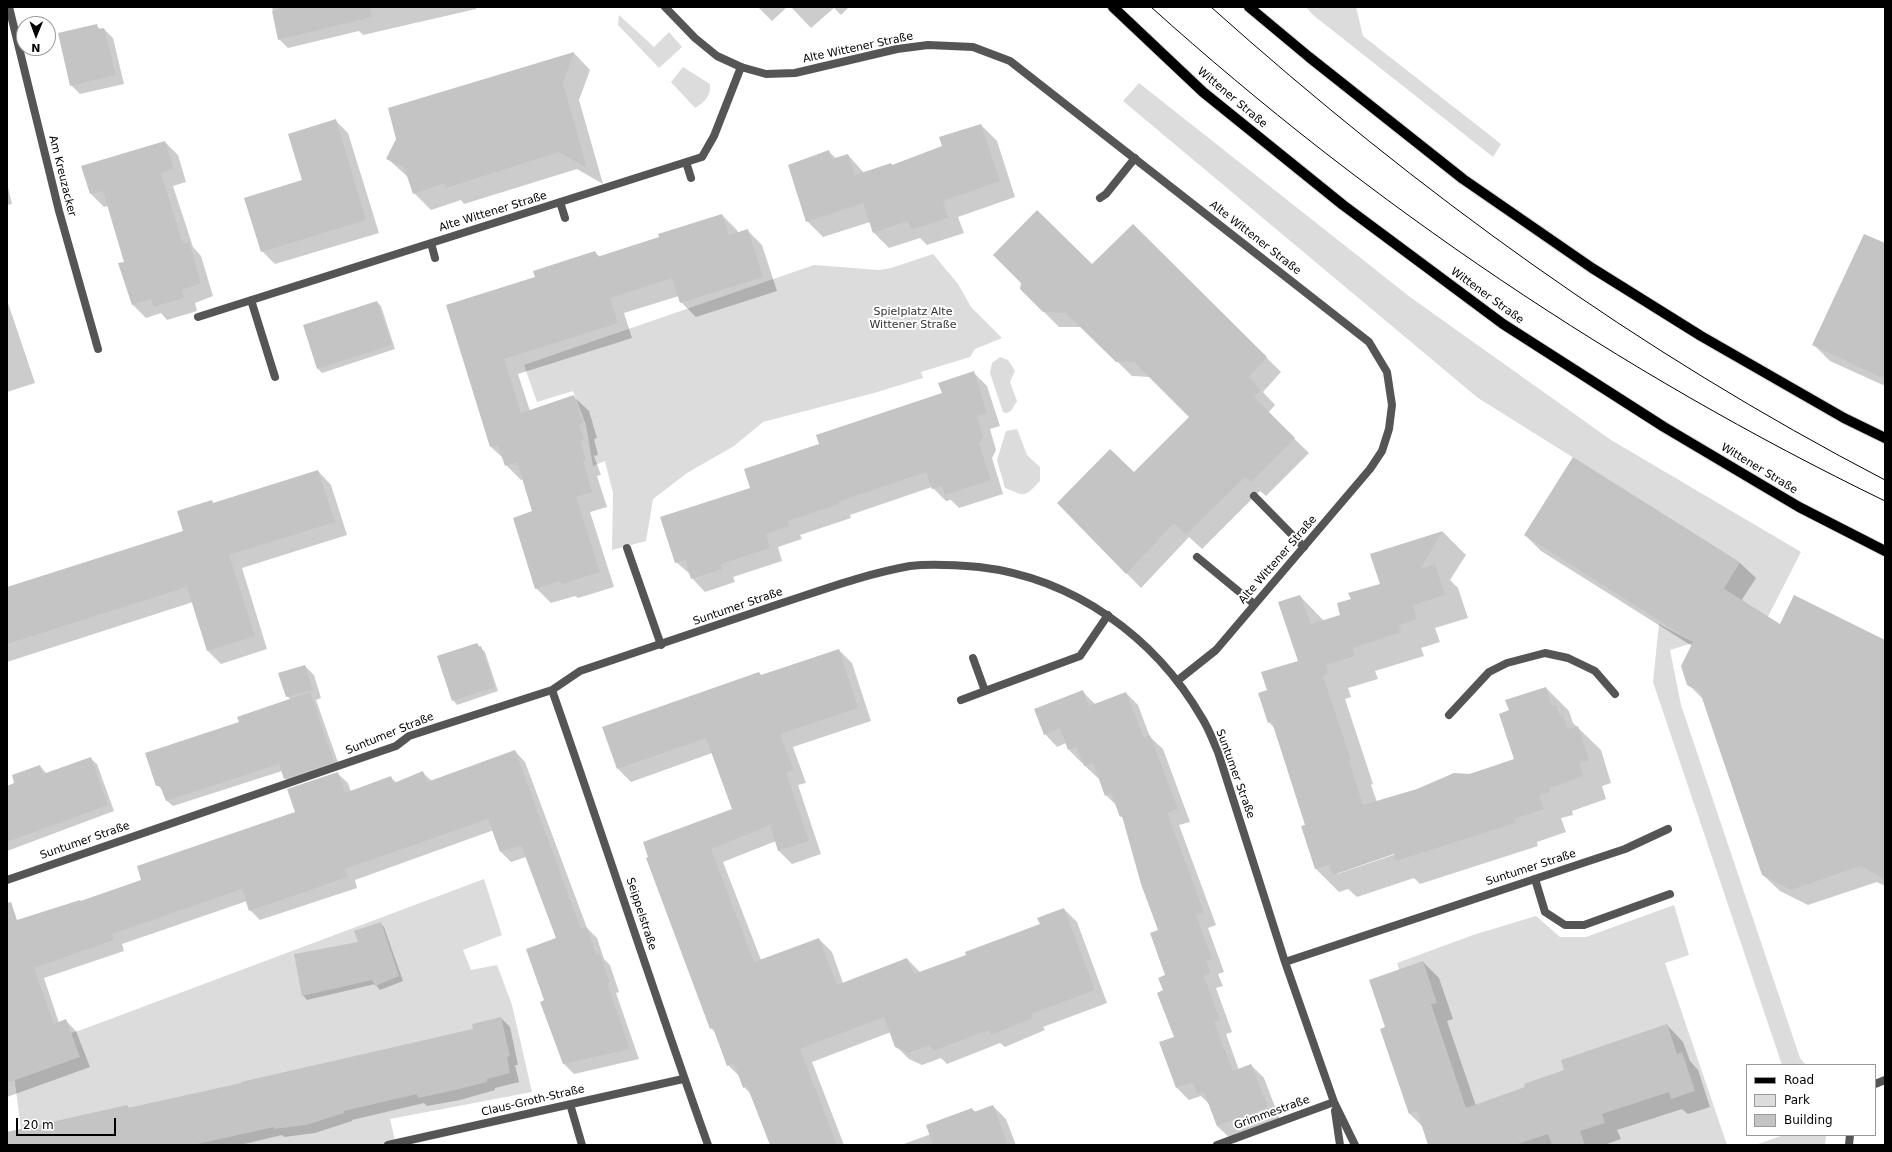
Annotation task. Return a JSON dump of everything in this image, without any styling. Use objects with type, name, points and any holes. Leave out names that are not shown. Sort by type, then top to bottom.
[{"type":"main road","name":"Wittener Straße","points":[[1113,7],[1203,92],[1336,200],[1504,324],[1671,431],[1799,507],[1885,551]]},
{"type":"main road","points":[[1249,7],[1309,57],[1463,179],[1592,268],[1701,336],[1837,414],[1885,438]]},
{"type":"street","name":"Am Kreuzacker","points":[[9,7],[61,218],[98,349]]},
{"type":"street","name":"Alte Wittener Straße","points":[[665,7],[695,38],[718,56],[741,67],[766,74],[795,73],[928,44],[973,47],[1010,61],[1369,342],[1387,372],[1392,405],[1389,429],[1382,451],[1370,469],[1216,650],[1177,681]]},
{"type":"street","name":"Alte Wittener Straße","points":[[198,317],[702,157],[714,136],[741,67]]},
{"type":"street","points":[[1100,198],[1106,194],[1135,158]]},
{"type":"street","points":[[686,162],[691,178]]},
{"type":"street","points":[[560,202],[565,218]]},
{"type":"street","points":[[431,243],[436,258]]},
{"type":"street","points":[[251,300],[275,377]]},
{"type":"street","points":[[1254,496],[1304,547]]},
{"type":"street","points":[[627,548],[661,644]]},
{"type":"street","points":[[1197,557],[1254,604]]},
{"type":"street","name":"Suntumer Straße","points":[[7,880],[396,746],[410,736],[552,690],[580,671],[852,580],[911,566],[956,565],[996,569],[1029,577],[1078,597],[1108,615],[1150,650],[1177,681],[1203,719],[1218,752],[1285,962],[1334,1102],[1355,1145]]},
{"type":"street","points":[[962,700],[1080,656],[1108,615]]},
{"type":"street","points":[[1450,715],[1489,672],[1507,663],[1545,653],[1568,658],[1594,671],[1615,694]]},
{"type":"street","points":[[973,658],[985,691]]},
{"type":"street","name":"Seippelstraße","points":[[552,690],[607,846],[683,1079],[708,1145]]},
{"type":"street","name":"Suntumer Straße","points":[[1285,962],[1625,849],[1668,829]]},
{"type":"street","points":[[1535,879],[1545,912],[1566,925],[1584,925],[1670,894]]},
{"type":"street","name":"Claus-Groth-Straße","points":[[388,1145],[683,1079]]},
{"type":"street","name":"Suntumer Straße","points":[[1334,1102],[1340,1145]]},
{"type":"street","name":"Grimmestraße","points":[[1217,1145],[1334,1102]]},
{"type":"street","points":[[570,1104],[582,1145]]},
{"type":"green space","points":[[1306,7],[1356,7],[1363,36],[1501,144],[1493,157],[1313,15]]},
{"type":"green space","points":[[619,15],[654,47],[669,32],[682,47],[659,68],[618,25]]},
{"type":"green space","points":[[683,67],[710,84],[707,98],[695,108],[671,82]]},
{"type":"green space","points":[[1139,83],[1410,297],[1611,440],[1801,552],[1758,636],[1712,637],[1670,650],[1681,705],[1800,1058],[1805,1064],[1782,1064],[1653,682],[1659,624],[1691,641],[1740,562],[1478,398],[1123,101]]},
{"type":"green space","name":"Spielplatz Alte Wittener Straße","points":[[933,254],[958,284],[971,307],[1002,338],[975,349],[970,357],[921,372],[923,378],[874,393],[763,422],[734,446],[687,473],[653,499],[646,541],[612,550],[613,493],[605,461],[593,466],[586,425],[573,391],[537,402],[524,365],[814,265],[879,270],[891,268]]},
{"type":"green space","points":[[1000,357],[1008,360],[1015,371],[1010,382],[1017,401],[1011,411],[1006,413],[1003,412],[990,373],[992,363]]},
{"type":"green space","points":[[1017,429],[1027,455],[1040,467],[1040,481],[1028,493],[1025,494],[1005,488],[997,460],[1006,431]]},
{"type":"green space","points":[[484,879],[502,935],[463,950],[471,970],[497,965],[512,1005],[532,1092],[390,1119],[396,1145],[23,1145],[11,1051],[81,1030]]},
{"type":"green space","points":[[1674,905],[1689,955],[1665,963],[1727,1145],[1447,1145],[1451,1133],[1397,963],[1473,935],[1536,916],[1560,937],[1586,937]]},
{"type":"green space","points":[[1781,1136],[1826,1136],[1825,1145],[1755,1145]]},
{"type":"building","points":[[287,7],[370,7],[372,17],[278,40],[272,11]]},
{"type":"building","points":[[97,24],[98,29],[104,28],[116,75],[70,86],[58,33]]},
{"type":"building","points":[[574,52],[563,83],[587,168],[559,152],[446,188],[445,183],[413,194],[404,167],[386,159],[396,139],[388,108]]},
{"type":"building","points":[[336,119],[366,220],[261,252],[244,198],[302,180],[288,134]]},
{"type":"building","points":[[981,124],[1000,181],[943,201],[948,218],[911,230],[908,221],[873,233],[863,203],[806,222],[788,165],[829,150],[832,159],[848,154],[855,175],[891,163],[892,165],[942,146],[939,137]]},
{"type":"building","points":[[165,141],[174,169],[161,173],[183,244],[189,242],[201,283],[182,290],[184,298],[153,307],[151,299],[132,305],[118,263],[124,262],[103,191],[90,194],[81,166]]},
{"type":"building","points":[[1037,210],[1092,264],[1133,224],[1267,357],[1249,377],[1261,390],[1254,397],[1295,438],[1251,482],[1245,477],[1186,535],[1174,523],[1126,574],[1057,503],[1110,449],[1134,472],[1189,417],[1134,362],[1116,362],[1066,313],[1043,312],[1020,289],[1021,283],[993,255]]},
{"type":"building","points":[[722,214],[729,235],[748,229],[763,277],[680,303],[672,278],[610,298],[618,323],[504,359],[521,413],[574,395],[583,423],[579,424],[584,440],[580,441],[586,460],[583,461],[592,492],[576,497],[600,572],[562,584],[561,581],[535,589],[513,518],[532,511],[517,462],[505,466],[498,445],[490,447],[446,305],[535,277],[533,271],[595,251],[597,257],[659,237],[658,234]]},
{"type":"building","points":[[1864,234],[1885,243],[1885,379],[1812,345]]},
{"type":"building","points":[[377,301],[392,345],[317,369],[303,325]]},
{"type":"building","points":[[974,371],[987,413],[977,416],[983,436],[979,444],[991,480],[945,495],[942,486],[932,489],[926,472],[788,521],[789,526],[766,534],[770,548],[721,564],[722,569],[691,579],[685,560],[675,563],[660,517],[750,488],[744,469],[819,444],[816,435],[942,393],[938,383]]},
{"type":"building","points":[[1573,457],[1740,562],[1723,588],[1780,624],[1794,595],[1885,640],[1885,879],[1860,866],[1791,890],[1762,875],[1700,692],[1687,685],[1681,666],[1693,642],[1524,535]]},
{"type":"building","points":[[318,470],[335,522],[229,555],[255,636],[207,651],[187,587],[7,644],[7,587],[183,531],[177,511],[212,500],[213,503]]},
{"type":"building","points":[[1443,531],[1420,569],[1435,564],[1445,595],[1413,605],[1417,619],[1399,625],[1401,632],[1353,648],[1355,656],[1326,665],[1328,673],[1323,676],[1351,760],[1349,761],[1363,805],[1417,789],[1454,773],[1470,774],[1514,759],[1499,714],[1509,710],[1505,700],[1546,687],[1552,706],[1556,705],[1560,716],[1563,715],[1568,729],[1578,726],[1589,760],[1579,763],[1584,776],[1549,788],[1550,792],[1539,795],[1544,809],[1514,819],[1515,823],[1396,861],[1394,854],[1333,875],[1329,865],[1315,869],[1301,826],[1305,825],[1272,722],[1268,723],[1258,693],[1267,690],[1261,672],[1298,661],[1278,602],[1300,595],[1311,624],[1340,615],[1337,603],[1351,599],[1348,593],[1380,584],[1370,554]]},
{"type":"building","points":[[477,643],[479,647],[481,646],[495,687],[452,701],[437,656]]},
{"type":"building","points":[[839,649],[858,708],[780,734],[794,770],[786,772],[809,841],[778,851],[770,825],[711,849],[754,962],[819,938],[837,985],[907,958],[914,974],[966,955],[965,952],[1040,924],[1037,918],[1064,908],[1095,990],[1031,1014],[1033,1018],[991,1035],[989,1030],[933,1051],[930,1045],[908,1053],[895,1047],[884,1017],[800,1049],[837,1145],[770,1145],[747,1086],[743,1088],[734,1063],[727,1066],[713,1028],[710,1029],[646,858],[648,857],[643,842],[732,809],[706,738],[617,769],[602,727],[759,672],[761,675]]},
{"type":"building","points":[[305,665],[313,690],[286,697],[278,673]]},
{"type":"building","points":[[1083,690],[1089,706],[1126,692],[1144,738],[1150,735],[1178,809],[1167,813],[1204,912],[1196,915],[1212,959],[1206,961],[1211,973],[1204,976],[1220,1020],[1214,1022],[1233,1071],[1251,1064],[1268,1107],[1217,1126],[1204,1092],[1197,1094],[1193,1082],[1176,1088],[1159,1042],[1174,1037],[1157,993],[1163,990],[1158,978],[1165,975],[1150,933],[1158,930],[1141,884],[1122,816],[1120,817],[1111,793],[1105,796],[1093,763],[1084,766],[1076,747],[1068,750],[1060,728],[1044,735],[1034,709]]},
{"type":"building","points":[[310,692],[334,762],[284,779],[279,764],[166,801],[160,786],[156,786],[145,753],[239,722],[237,717]]},
{"type":"building","points":[[515,750],[581,929],[587,927],[596,955],[600,954],[610,982],[607,983],[630,1049],[563,1064],[540,1002],[544,1000],[526,949],[556,938],[521,845],[500,852],[488,819],[345,869],[348,877],[249,911],[242,889],[112,934],[114,940],[34,968],[54,1024],[66,1019],[80,1057],[7,1083],[7,903],[11,902],[17,920],[80,900],[81,901],[141,880],[137,866],[295,812],[287,789],[338,772],[345,793],[391,776],[394,783],[423,771],[427,782]]},
{"type":"building","points":[[91,757],[108,805],[7,842],[7,786],[14,783],[12,775],[40,765],[43,774]]},
{"type":"building","points":[[381,922],[399,976],[375,986],[372,980],[302,996],[294,954],[358,942],[354,931]]},
{"type":"building","points":[[1423,961],[1437,1003],[1431,1004],[1466,1108],[1525,1087],[1524,1084],[1564,1070],[1561,1060],[1667,1024],[1677,1054],[1682,1052],[1695,1091],[1671,1099],[1669,1092],[1602,1114],[1605,1123],[1580,1131],[1585,1145],[1552,1145],[1548,1134],[1515,1145],[1428,1145],[1417,1111],[1409,1114],[1380,1029],[1385,1027],[1369,980]]},
{"type":"building","points":[[501,1017],[510,1056],[507,1057],[510,1073],[487,1079],[487,1082],[418,1098],[417,1094],[344,1111],[344,1113],[306,1125],[274,1129],[274,1127],[193,1145],[7,1145],[7,1132],[127,1105],[128,1108],[473,1029],[472,1024]]},
{"type":"building","points":[[993,1105],[1008,1145],[933,1145],[926,1125],[972,1108],[974,1112]]},
{"type":"tram line","points":[[1151,7],[1235,80],[1321,150],[1410,216],[1501,280],[1594,340],[1689,397],[1786,451],[1885,501]]},
{"type":"tram line","points":[[1211,7],[1369,141],[1450,204],[1533,265],[1618,323],[1704,378],[1793,430],[1885,480]]}]
